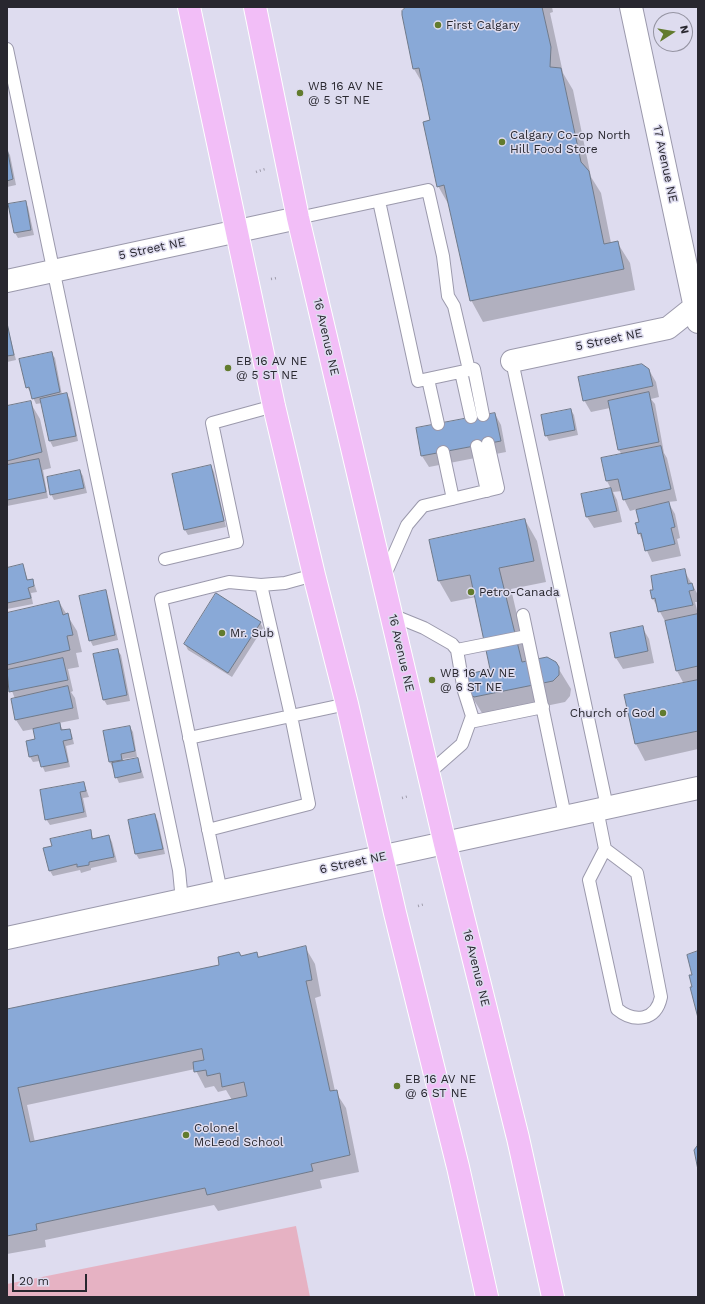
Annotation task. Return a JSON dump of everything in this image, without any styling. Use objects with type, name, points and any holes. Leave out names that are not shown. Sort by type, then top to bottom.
[{"type":"highway","points":[[189,7],[274,406],[458,1167],[486,1297]]},
{"type":"highway","name":"16 Avenue NE","points":[[255,7],[298,218],[429,773],[518,1138],[553,1297]]},
{"type":"street","name":"17 Avenue NE","points":[[631,7],[697,311]]},
{"type":"street","name":"5 Street NE","points":[[7,281],[298,218]]},
{"type":"street","name":"5 Street NE","points":[[512,361],[668,328],[697,311]]},
{"type":"street","name":"6 Street NE","points":[[7,938],[446,844],[565,816],[698,788]]},
{"type":"lane","points":[[7,49],[52,271],[179,870],[182,901]]},
{"type":"lane","points":[[298,218],[428,190],[444,256],[448,296],[454,306],[477,416]]},
{"type":"lane","points":[[378,200],[418,381],[468,370]]},
{"type":"lane","points":[[512,361],[602,808],[605,849],[589,880],[617,1009],[624,1015],[642,1018],[652,1014],[659,1007],[661,997],[637,873],[605,849]]},
{"type":"lane","points":[[428,379],[438,424]]},
{"type":"lane","points":[[165,559],[237,542],[212,424],[274,406]]},
{"type":"lane","points":[[383,578],[408,525],[423,506],[498,488],[483,444]]},
{"type":"lane","points":[[443,452],[453,499]]},
{"type":"lane","points":[[221,892],[160,599],[229,582],[261,585],[285,583],[314,575]]},
{"type":"lane","points":[[208,830],[309,804],[291,716],[261,585]]},
{"type":"lane","points":[[392,615],[424,628],[452,644],[457,650],[464,691],[472,716],[462,744],[429,773]]},
{"type":"lane","points":[[523,615],[565,816]]},
{"type":"lane","points":[[457,650],[527,636]]},
{"type":"lane","points":[[189,738],[347,704]]},
{"type":"lane","points":[[470,722],[543,707]]},
{"type":"path","points":[[256,172],[266,169]]},
{"type":"path","points":[[402,798],[410,796]]},
{"type":"path","points":[[417,906],[425,904]]},
{"type":"shaded area","points":[[296,1226],[310,1297],[7,1297],[7,1284]]},
{"type":"building","name":"Calgary Co-op North Hill Food Store","points":[[406,7],[542,7],[551,47],[550,67],[561,68],[581,162],[589,171],[604,244],[618,241],[624,269],[470,301],[444,185],[437,187],[423,122],[430,120],[419,68],[413,69],[402,15],[402,11]]},
{"type":"building","points":[[7,148],[13,179],[7,181]]},
{"type":"building","points":[[26,201],[31,230],[14,233],[8,204]]},
{"type":"building","points":[[7,323],[14,355],[7,356]]},
{"type":"building","points":[[52,352],[60,392],[32,399],[29,387],[26,388],[19,359]]},
{"type":"building","points":[[642,364],[649,369],[653,386],[583,401],[578,377]]},
{"type":"building","points":[[649,392],[659,442],[618,450],[608,401]]},
{"type":"building","points":[[67,393],[76,436],[49,441],[40,399]]},
{"type":"building","points":[[31,401],[42,452],[7,461],[7,406]]},
{"type":"building","points":[[571,409],[575,430],[545,436],[541,415]]},
{"type":"building","points":[[495,413],[501,441],[421,456],[416,428]]},
{"type":"building","points":[[661,446],[671,489],[623,500],[618,479],[606,481],[601,458]]},
{"type":"building","points":[[39,459],[46,492],[7,500],[7,465]]},
{"type":"building","points":[[211,465],[224,521],[184,530],[172,474]]},
{"type":"building","points":[[80,470],[84,488],[50,495],[47,477]]},
{"type":"building","points":[[611,488],[617,511],[586,517],[581,494]]},
{"type":"building","points":[[669,502],[675,527],[671,528],[675,544],[645,551],[641,533],[638,534],[635,523],[639,522],[636,510]]},
{"type":"building","points":[[525,519],[534,561],[499,568],[522,662],[547,657],[556,662],[559,667],[559,675],[553,681],[474,697],[468,692],[467,679],[473,673],[490,669],[470,575],[438,581],[429,540]]},
{"type":"building","points":[[23,564],[27,580],[33,579],[34,586],[28,588],[31,598],[7,603],[7,568]]},
{"type":"building","points":[[685,569],[688,584],[692,583],[694,590],[689,591],[693,605],[658,612],[655,598],[652,599],[650,590],[653,590],[651,576]]},
{"type":"building","points":[[106,590],[115,635],[89,641],[79,596]]},
{"type":"building","name":"Mr. Sub","points":[[216,593],[261,622],[228,673],[184,644]]},
{"type":"building","points":[[59,601],[63,615],[68,613],[73,635],[67,636],[70,650],[7,665],[7,613]]},
{"type":"building","points":[[698,614],[698,666],[676,671],[665,621]]},
{"type":"building","points":[[643,626],[648,651],[615,658],[610,633]]},
{"type":"building","points":[[118,649],[127,695],[103,700],[93,654]]},
{"type":"building","points":[[63,658],[68,680],[9,692],[7,670]]},
{"type":"building","name":"Church of God","points":[[698,680],[698,731],[635,744],[624,695]]},
{"type":"building","points":[[68,686],[73,708],[15,720],[11,699]]},
{"type":"building","points":[[60,723],[61,730],[70,729],[72,739],[63,741],[68,762],[41,767],[38,755],[29,757],[26,741],[35,739],[33,729]]},
{"type":"building","points":[[130,726],[135,751],[121,754],[122,760],[109,762],[103,731]]},
{"type":"building","points":[[138,758],[141,772],[115,778],[112,763]]},
{"type":"building","points":[[84,782],[86,791],[80,792],[84,812],[45,820],[40,790]]},
{"type":"building","points":[[155,814],[163,849],[135,854],[128,820]]},
{"type":"building","points":[[91,830],[92,839],[109,835],[114,857],[89,862],[89,865],[77,867],[77,864],[49,871],[43,848],[52,846],[50,839]]},
{"type":"building","points":[[306,946],[312,980],[306,981],[330,1091],[337,1090],[350,1155],[311,1164],[313,1171],[207,1195],[205,1188],[36,1224],[37,1230],[7,1236],[7,1009],[219,965],[218,957],[239,952],[241,956],[257,952],[258,957]],"holes":[[[202,1049],[204,1060],[193,1062],[194,1072],[206,1070],[207,1076],[220,1073],[222,1087],[244,1082],[247,1096],[30,1142],[18,1088]]]},
{"type":"building","points":[[698,951],[698,1018],[690,987],[692,987],[689,975],[692,975],[687,955]]},
{"type":"building","points":[[698,1139],[698,1170],[694,1150],[697,1146]]},
{"type":"place","name":"First Calgary","points":[[438,25]]},
{"type":"place","name":"WB 16 AV NE @ 5 ST NE","points":[[300,93]]},
{"type":"place","name":"Calgary Co-op North Hill Food Store","points":[[502,142]]},
{"type":"place","name":"EB 16 AV NE @ 5 ST NE","points":[[228,368]]},
{"type":"place","name":"Petro-Canada","points":[[471,592]]},
{"type":"place","name":"Mr. Sub","points":[[222,633]]},
{"type":"place","name":"WB 16 AV NE @ 6 ST NE","points":[[432,680]]},
{"type":"place","name":"Church of God","points":[[663,713]]},
{"type":"place","name":"EB 16 AV NE @ 6 ST NE","points":[[397,1086]]},
{"type":"place","name":"Colonel McLeod School","points":[[186,1135]]}]
